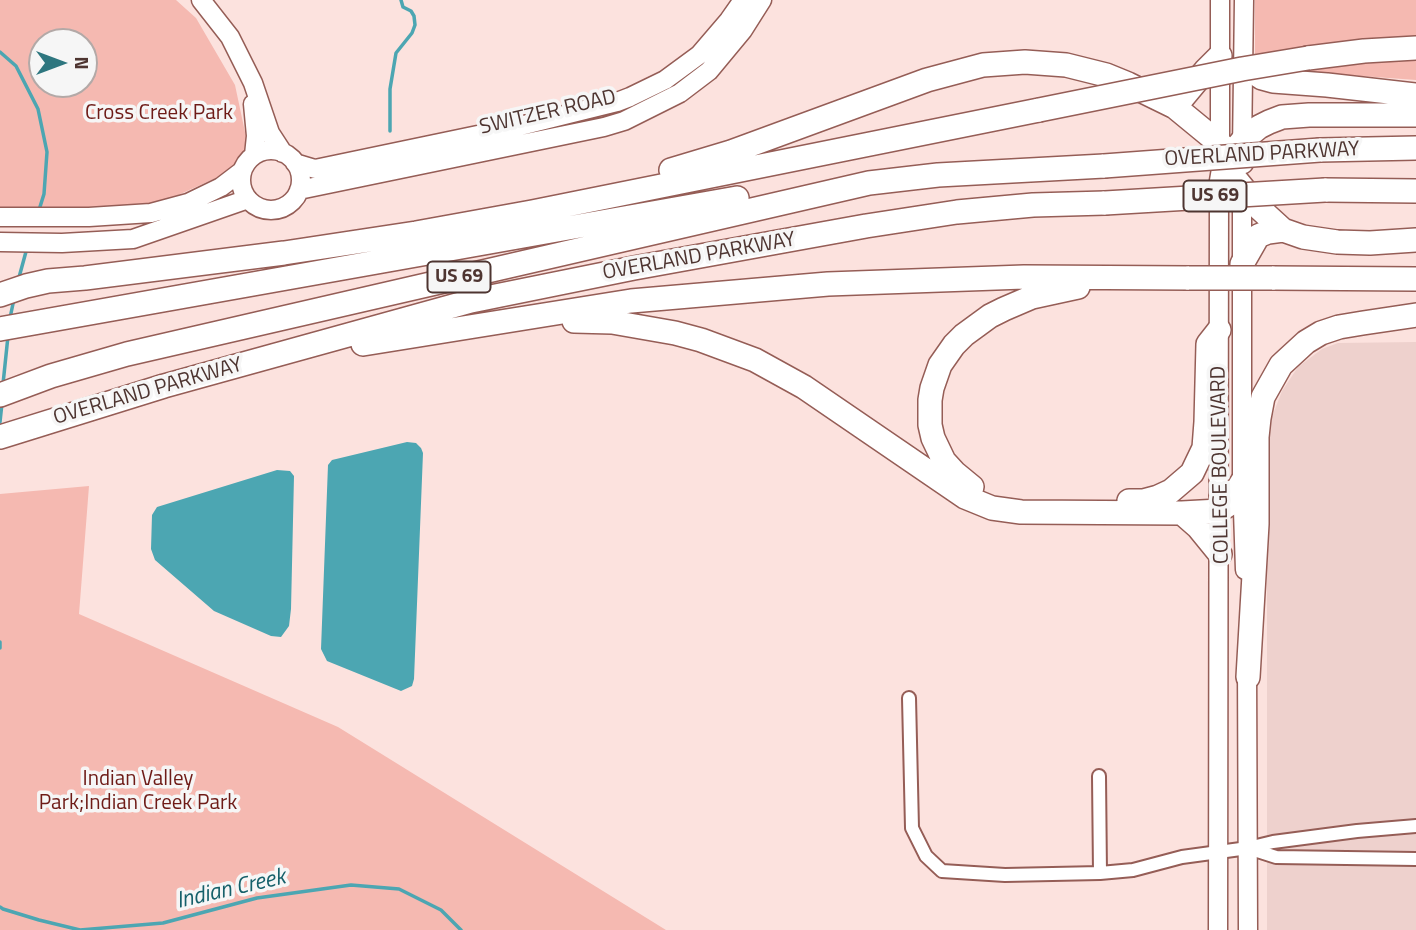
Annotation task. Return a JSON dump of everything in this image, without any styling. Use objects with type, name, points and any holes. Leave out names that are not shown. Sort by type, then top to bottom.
[{"type":"highway","points":[[0,295],[48,281],[349,244],[519,214],[1242,69],[1308,58],[1416,47]]},
{"type":"highway","points":[[1175,107],[1220,56]]},
{"type":"highway","points":[[602,197],[624,183],[731,152],[927,80],[983,65],[1025,62],[1066,65],[1097,73],[1128,84],[1175,107],[1232,159],[1260,209],[1283,230],[1303,237],[1337,242],[1416,240]]},
{"type":"highway","points":[[1244,65],[1262,78],[1273,81],[1416,95]]},
{"type":"highway","points":[[1219,196],[1223,172],[1232,159],[1259,127],[1282,117],[1416,115]]},
{"type":"highway","name":"OVERLAND PARKWAY","points":[[0,395],[51,376],[127,354],[869,183],[938,175],[1320,150],[1416,148]]},
{"type":"highway","points":[[0,329],[763,194],[869,183]]},
{"type":"highway","name":"OVERLAND PARKWAY","points":[[0,437],[252,361],[471,301],[866,226],[957,212],[1033,205],[1325,190],[1416,191]]},
{"type":"highway","points":[[1242,264],[1258,236],[1283,230]]},
{"type":"highway","points":[[252,361],[631,301],[828,284],[1024,278],[1416,279]]},
{"type":"highway","points":[[1152,278],[1032,297],[990,316],[964,335],[940,365],[932,388],[929,413],[933,438],[944,461],[955,473],[978,491],[1005,499],[1143,500],[1171,491],[1192,473],[1204,448],[1208,344],[1219,330]]},
{"type":"highway","points":[[0,284],[26,286]]},
{"type":"highway","points":[[1248,677],[1257,524],[1257,437],[1267,390],[1281,365],[1306,342],[1321,333],[1339,327],[1416,315]]},
{"type":"highway","points":[[519,319],[612,322],[675,333],[755,360],[804,387],[965,496],[992,509],[1021,512],[1219,511],[1227,505],[1242,482]]},
{"type":"highway","points":[[1182,513],[1198,527],[1220,554]]},
{"type":"main road","points":[[201,0],[230,37],[253,83],[270,132],[300,171],[299,190]]},
{"type":"main road","name":"SWITZER ROAD","points":[[254,155],[274,150],[315,169],[518,136],[604,127],[624,121],[693,85],[709,71],[736,25],[743,0]]},
{"type":"main road","name":"SWITZER ROAD","points":[[736,25],[762,0]]},
{"type":"main road","name":"COLLEGE BOULEVARD","points":[[1220,0],[1220,56],[1242,264],[1242,482],[1248,677],[1248,930]]},
{"type":"main road","name":"COLLEGE BOULEVARD","points":[[1232,159],[1244,65],[1244,0]]},
{"type":"main road","points":[[0,217],[151,214],[188,203],[222,187],[242,171],[254,155],[256,136],[253,83]]},
{"type":"main road","name":"SWITZER ROAD","points":[[248,200],[263,209],[281,209],[289,205],[299,190],[518,136]]},
{"type":"main road","points":[[0,242],[62,243],[133,239],[248,200],[243,191],[242,171]]},
{"type":"main road","name":"COLLEGE BOULEVARD","points":[[1218,930],[1219,196]]},
{"type":"street","points":[[909,698],[912,828],[926,856],[942,871],[1003,875],[1133,870],[1182,857],[1273,842],[1416,826]]},
{"type":"street","points":[[1099,776],[1100,873]]},
{"type":"street","points":[[1248,848],[1276,857],[1416,859]]},
{"type":"shaded area","points":[[1416,342],[1416,930],[1267,930],[1267,472],[1270,422],[1282,391],[1298,367],[1322,349],[1338,343]]},
{"type":"green space","name":"Cross Creek Park","points":[[0,0],[176,0],[196,18],[235,85],[249,151],[227,173],[145,210],[0,210]]},
{"type":"green space","points":[[1255,0],[1416,0],[1416,36],[1255,54]]},
{"type":"green space","points":[[1416,57],[1416,80],[1307,72],[1306,67]]},
{"type":"green space","name":"Indian Valley Park;Indian Creek Park","points":[[89,486],[79,614],[338,727],[666,930],[0,930],[0,494]]},
{"type":"water","points":[[407,442],[416,443],[423,453],[414,679],[412,686],[401,691],[327,661],[321,649],[328,465],[332,460]]},
{"type":"water","points":[[277,470],[290,471],[294,476],[291,609],[289,626],[281,637],[271,636],[214,611],[155,560],[151,549],[152,515],[157,507]]},
{"type":"waterway","points":[[390,131],[390,89],[396,53],[415,25],[414,16],[403,7],[401,0]]},
{"type":"waterway","name":"Indian Creek","points":[[0,52],[16,66],[38,109],[47,152],[44,194],[39,210]]},
{"type":"waterway","name":"Indian Creek","points":[[18,281],[27,248]]},
{"type":"waterway","name":"Indian Creek","points":[[10,318],[14,299]]},
{"type":"waterway","name":"Indian Creek","points":[[3,384],[8,336]]},
{"type":"waterway","name":"Indian Creek","points":[[0,422],[2,403]]},
{"type":"waterway","name":"Indian Creek","points":[[0,642],[0,648]]},
{"type":"waterway","name":"Indian Creek","points":[[0,907],[80,930],[163,923],[257,898],[351,885],[399,889],[441,910],[461,930]]}]
